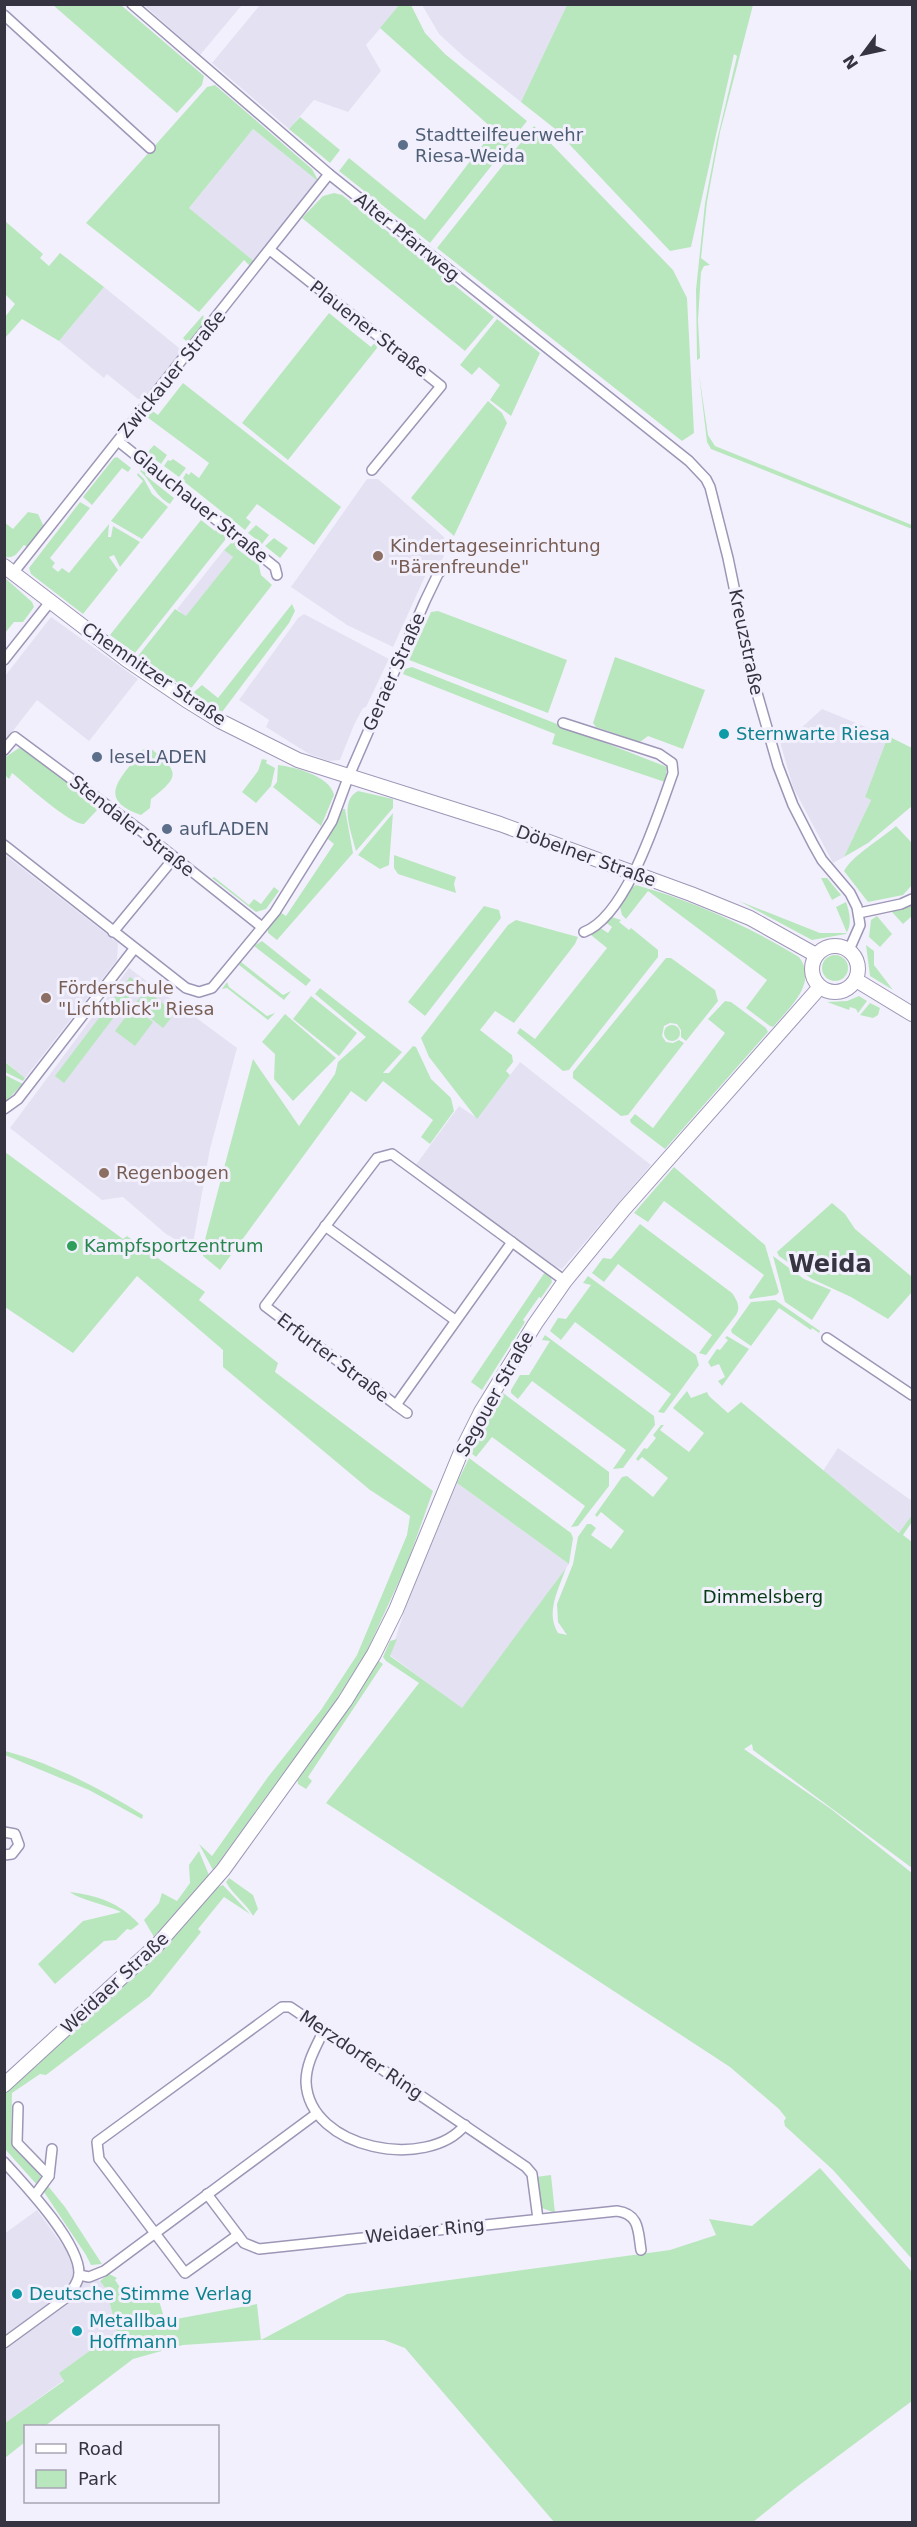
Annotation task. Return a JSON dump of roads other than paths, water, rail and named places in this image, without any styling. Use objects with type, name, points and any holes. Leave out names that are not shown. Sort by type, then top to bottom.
[{"type":"street","name":"Alter Pfarrweg","points":[[132,4],[329,174],[689,461]]},
{"type":"street","points":[[4,15],[150,148]]},
{"type":"street","name":"Zwickauer Straße","points":[[9,569],[118,441],[329,174]]},
{"type":"street","name":"Plauener Straße","points":[[270,250],[441,386],[372,470]]},
{"type":"street","name":"Glauchauer Straße","points":[[118,441],[275,567],[277,575]]},
{"type":"street","name":"Kreuzstraße","points":[[689,461],[706,479],[710,487],[756,689],[778,766],[813,844],[822,860],[850,893],[859,913]]},
{"type":"street","name":"Chemnitzer Straße","points":[[9,569],[131,662],[220,721],[298,760],[348,778]]},
{"type":"street","name":"Geraer Straße","points":[[348,778],[425,601],[438,574],[444,569]]},
{"type":"street","points":[[4,660],[50,602]]},
{"type":"street","points":[[562,723],[659,754],[672,763],[673,773],[634,873],[605,915],[591,929],[584,932]]},
{"type":"street","name":"Stendaler Straße","points":[[4,750],[15,737],[174,858],[260,930]]},
{"type":"street","points":[[4,845],[186,988],[193,992],[206,992],[213,988],[284,898],[323,838],[340,806],[348,778]]},
{"type":"street","name":"Döbelner Straße","points":[[348,778],[500,824],[736,911],[816,956]]},
{"type":"street","points":[[113,932],[174,858]]},
{"type":"street","points":[[849,950],[860,925],[859,913],[912,899]]},
{"type":"street","points":[[834,945],[849,950],[859,968],[856,980],[842,992],[834,993],[820,987],[812,973],[816,956],[827,947],[834,945]]},
{"type":"street","points":[[4,1109],[18,1099],[134,949]]},
{"type":"street","points":[[856,980],[912,1014]]},
{"type":"street","name":"Segouer Straße","points":[[219,1875],[345,1701],[367,1665],[396,1610],[461,1452],[481,1412],[524,1341],[566,1281],[663,1164],[820,987]]},
{"type":"street","name":"Erfurter Straße","points":[[407,1413],[265,1306],[377,1158],[392,1154],[566,1281]]},
{"type":"street","points":[[325,1226],[455,1320]]},
{"type":"street","name":"Erfurter Straße","points":[[396,1405],[512,1242]]},
{"type":"street","points":[[827,1338],[912,1395]]},
{"type":"street","points":[[4,1832],[15,1834],[19,1845],[12,1854],[5,1855]]},
{"type":"street","name":"Weidaer Straße","points":[[4,2085],[158,1944],[219,1875]]},
{"type":"street","name":"Merzdorfer Ring","points":[[155,2233],[99,2159],[97,2142],[282,2007],[290,2007],[526,2167],[532,2174],[538,2219]]},
{"type":"street","points":[[324,2030],[310,2058],[307,2070],[307,2092],[316,2114],[330,2128],[350,2139],[378,2148],[395,2149],[432,2144],[453,2135],[465,2125]]},
{"type":"street","points":[[18,2108],[17,2143],[49,2176]]},
{"type":"street","points":[[79,2275],[89,2277],[96,2275],[316,2114]]},
{"type":"street","points":[[35,2195],[49,2176],[52,2149]]},
{"type":"street","points":[[4,2162],[35,2195],[72,2251],[79,2275],[74,2288],[67,2297],[4,2343]]},
{"type":"street","name":"Weidaer Ring","points":[[207,2194],[244,2243],[259,2249],[609,2211],[624,2212],[634,2218],[641,2250]]},
{"type":"street","points":[[155,2233],[185,2273],[238,2235]]},
{"type":"place","name":"Stadtteilfeuerwehr Riesa-Weida","points":[[403,145]]},
{"type":"place","name":"Kindertageseinrichtung \"Bärenfreunde\"","points":[[378,556]]},
{"type":"place","name":"Sternwarte Riesa","points":[[724,734]]},
{"type":"place","name":"leseLADEN","points":[[97,757]]},
{"type":"place","name":"aufLADEN","points":[[167,829]]},
{"type":"place","name":"Förderschule \"Lichtblick\" Riesa","points":[[46,998]]},
{"type":"place","name":"Regenbogen","points":[[104,1173]]},
{"type":"place","name":"Kampfsportzentrum","points":[[72,1246]]},
{"type":"place","name":"Deutsche Stimme Verlag","points":[[17,2294]]},
{"type":"place","name":"Metallbau Hoffmann","points":[[77,2331]]},
{"type":"district","name":"Weida","points":[[830,1264]]},
{"type":"park label","name":"Dimmelsberg","points":[[763,1597]]}]
